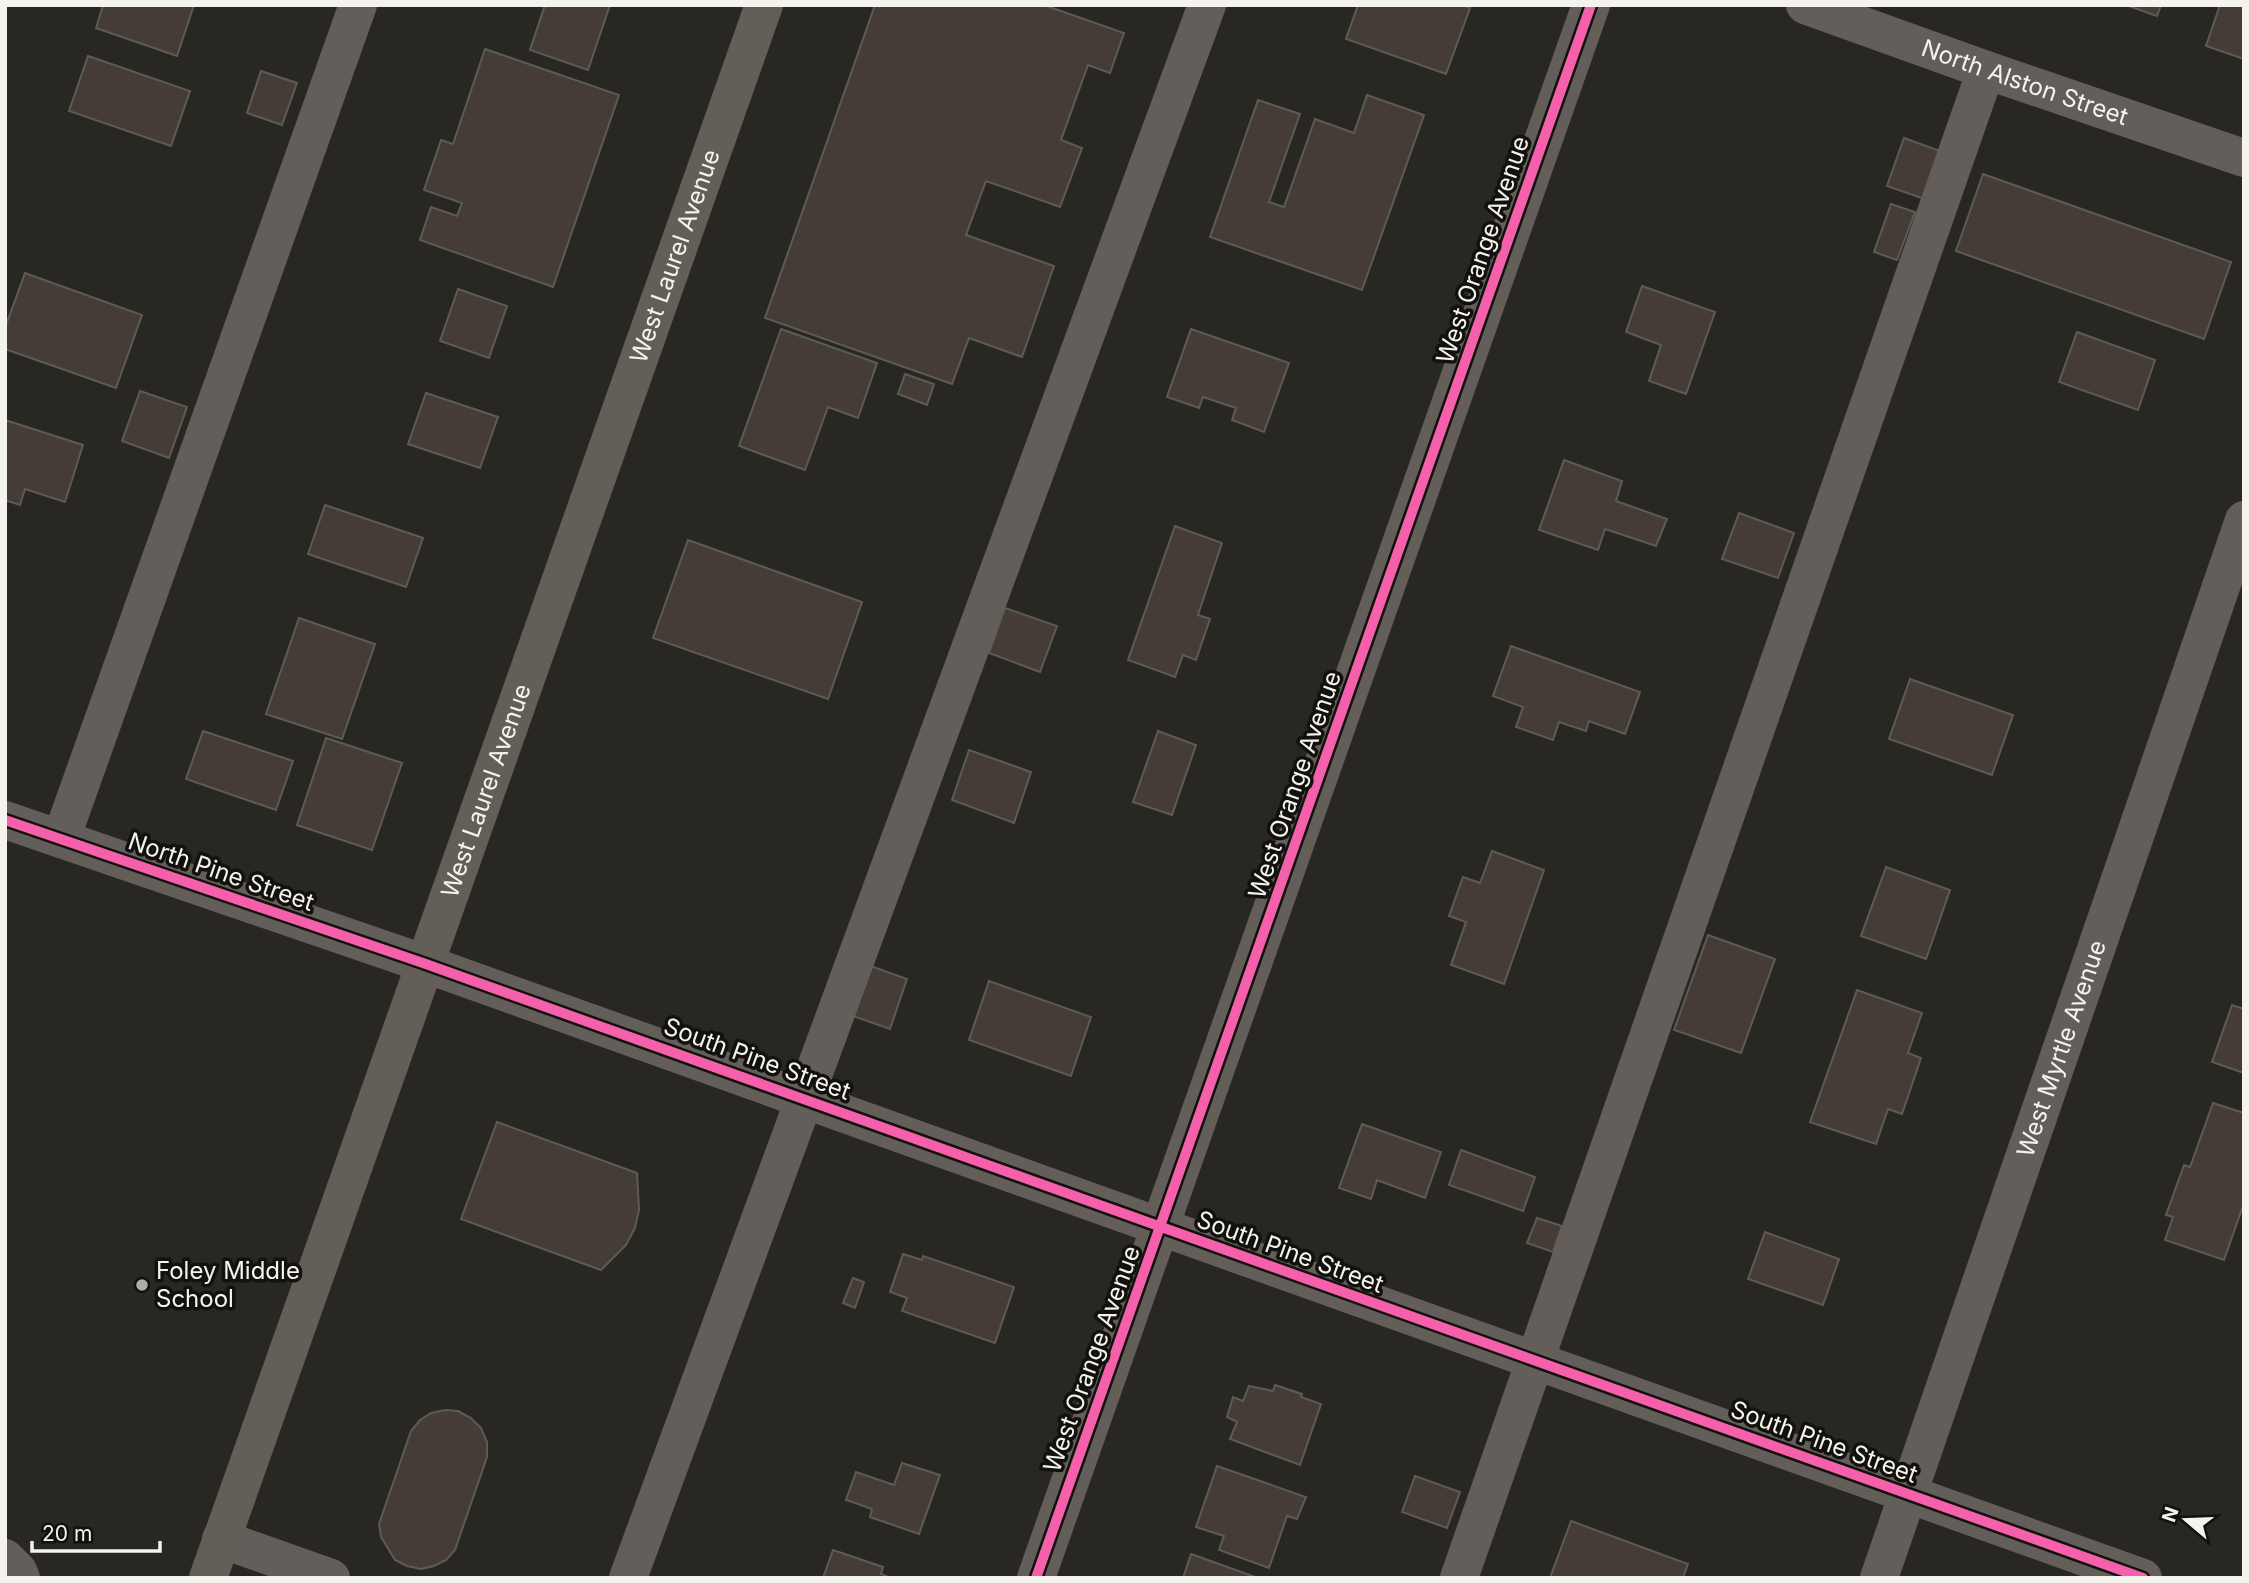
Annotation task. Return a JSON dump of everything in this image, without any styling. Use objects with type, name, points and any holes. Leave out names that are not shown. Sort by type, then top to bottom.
[{"type":"main road","name":"West Laurel Avenue","points":[[208,1578],[423,963],[764,5]]},
{"type":"street","points":[[61,839],[358,5]]},
{"type":"street","points":[[628,1578],[1207,5]]},
{"type":"street","name":"West Orange Avenue","points":[[1036,1578],[1591,5]]},
{"type":"street","name":"North Alston Street","points":[[1805,5],[2244,158]]},
{"type":"street","points":[[1459,1578],[1986,70]]},
{"type":"street","name":"West Myrtle Avenue","points":[[1879,1578],[2244,520]]},
{"type":"street","name":"North Pine Street","points":[[5,820],[423,963]]},
{"type":"street","name":"South Pine Street","points":[[423,963],[2143,1578]]},
{"type":"street","points":[[221,1539],[331,1578]]},
{"type":"street","points":[[5,1558],[19,1571],[21,1578]]},
{"type":"building","points":[[103,5],[194,5],[177,56],[96,28]]},
{"type":"building","points":[[545,5],[610,5],[588,70],[530,50]]},
{"type":"building","points":[[875,5],[1044,5],[1124,33],[1110,73],[1088,65],[1061,140],[1082,148],[1060,207],[986,181],[966,235],[1054,266],[1022,357],[969,338],[952,384],[765,318]]},
{"type":"building","points":[[1358,5],[1463,5],[1470,8],[1446,74],[1346,39]]},
{"type":"building","points":[[2126,5],[2161,5],[2157,16]]},
{"type":"building","points":[[2220,5],[2244,5],[2244,59],[2206,46]]},
{"type":"building","points":[[485,49],[619,95],[553,287],[420,240],[431,207],[457,216],[462,203],[424,190],[441,140],[453,144]]},
{"type":"building","points":[[88,56],[190,91],[171,146],[69,111]]},
{"type":"building","points":[[261,71],[297,83],[282,125],[247,113]]},
{"type":"building","points":[[1367,95],[1424,115],[1362,290],[1210,237],[1258,100],[1300,114],[1269,202],[1284,207],[1315,119],[1354,133]]},
{"type":"building","points":[[1904,138],[1943,152],[1927,200],[1887,186]]},
{"type":"building","points":[[1983,174],[2231,262],[2204,339],[1956,251]]},
{"type":"building","points":[[1891,204],[1915,212],[1897,260],[1874,252]]},
{"type":"building","points":[[25,273],[142,315],[116,388],[5,349],[5,328]]},
{"type":"building","points":[[1642,286],[1715,312],[1686,394],[1649,381],[1661,345],[1626,332]]},
{"type":"building","points":[[458,289],[507,306],[489,358],[440,341]]},
{"type":"building","points":[[781,329],[877,363],[858,418],[828,407],[805,470],[739,446]]},
{"type":"building","points":[[1191,329],[1289,363],[1264,432],[1232,420],[1236,408],[1203,397],[1199,408],[1167,397]]},
{"type":"building","points":[[2077,332],[2155,360],[2138,410],[2059,382]]},
{"type":"building","points":[[905,374],[934,384],[927,405],[898,394]]},
{"type":"building","points":[[140,391],[187,407],[169,458],[122,441]]},
{"type":"building","points":[[426,393],[498,417],[480,468],[408,444]]},
{"type":"building","points":[[5,420],[83,445],[65,502],[25,489],[20,505],[5,500]]},
{"type":"building","points":[[1564,460],[1622,481],[1616,501],[1667,519],[1656,546],[1605,529],[1598,550],[1539,530]]},
{"type":"building","points":[[325,505],[423,538],[406,587],[308,554]]},
{"type":"building","points":[[1739,513],[1794,533],[1778,578],[1722,559]]},
{"type":"building","points":[[1175,526],[1222,543],[1198,615],[1210,619],[1196,660],[1183,655],[1175,677],[1128,660]]},
{"type":"building","points":[[688,540],[862,602],[828,699],[653,638]]},
{"type":"building","points":[[1005,608],[1057,626],[1040,672],[989,653]]},
{"type":"building","points":[[299,618],[375,644],[342,739],[266,714]]},
{"type":"building","points":[[1511,646],[1640,692],[1625,734],[1589,721],[1586,731],[1559,722],[1553,740],[1516,727],[1523,707],[1493,696]]},
{"type":"building","points":[[1910,679],[2013,715],[1992,775],[1889,739]]},
{"type":"building","points":[[203,731],[293,761],[276,810],[186,779]]},
{"type":"building","points":[[1158,731],[1196,745],[1172,815],[1133,802]]},
{"type":"building","points":[[326,738],[402,763],[372,850],[297,825]]},
{"type":"building","points":[[969,750],[1031,772],[1014,823],[952,800]]},
{"type":"building","points":[[1492,851],[1544,870],[1504,984],[1451,965],[1466,922],[1449,916],[1463,877],[1480,883]]},
{"type":"building","points":[[1886,867],[1950,890],[1926,959],[1861,936]]},
{"type":"building","points":[[1708,935],[1775,959],[1741,1053],[1674,1030]]},
{"type":"building","points":[[868,965],[907,979],[890,1029],[850,1015]]},
{"type":"building","points":[[989,981],[1091,1017],[1071,1076],[969,1040]]},
{"type":"building","points":[[1857,990],[1922,1013],[1908,1053],[1921,1058],[1902,1114],[1888,1109],[1876,1144],[1810,1122]]},
{"type":"building","points":[[2232,1005],[2244,1009],[2244,1073],[2212,1062]]},
{"type":"building","points":[[2213,1103],[2244,1113],[2244,1203],[2224,1260],[2165,1240],[2173,1217],[2166,1215],[2184,1165],[2190,1167]]},
{"type":"building","points":[[497,1122],[637,1173],[639,1210],[635,1228],[626,1245],[601,1270],[461,1219]]},
{"type":"building","points":[[1362,1124],[1441,1152],[1425,1198],[1377,1180],[1371,1199],[1339,1188]]},
{"type":"building","points":[[1461,1150],[1535,1177],[1523,1211],[1449,1185]]},
{"type":"building","points":[[1537,1218],[1562,1226],[1553,1252],[1527,1243]]},
{"type":"building","points":[[1765,1232],[1839,1259],[1823,1305],[1748,1279]]},
{"type":"building","points":[[903,1254],[922,1260],[923,1256],[1014,1287],[995,1343],[902,1311],[907,1298],[890,1292]]},
{"type":"building","points":[[853,1278],[864,1282],[855,1308],[843,1303]]},
{"type":"building","points":[[1275,1385],[1321,1404],[1300,1465],[1230,1439],[1237,1422],[1227,1417],[1233,1397],[1243,1401],[1249,1386],[1273,1391]]},
{"type":"building","points":[[458,1411],[481,1428],[487,1442],[487,1457],[455,1550],[446,1560],[421,1569],[395,1560],[381,1537],[379,1524],[411,1431],[420,1420],[431,1413]]},
{"type":"building","points":[[902,1463],[940,1475],[919,1534],[870,1517],[872,1509],[846,1500],[856,1472],[894,1485]]},
{"type":"building","points":[[1217,1466],[1306,1497],[1297,1519],[1287,1516],[1269,1568],[1219,1550],[1224,1536],[1196,1527]]},
{"type":"building","points":[[1415,1476],[1460,1492],[1447,1528],[1402,1512]]},
{"type":"building","points":[[1571,1521],[1688,1564],[1683,1578],[1550,1578]]},
{"type":"building","points":[[833,1550],[883,1567],[881,1574],[891,1578],[823,1578]]},
{"type":"building","points":[[1191,1554],[1258,1578],[1183,1578]]},
{"type":"cycle path","points":[[1036,1578],[1591,5]]},
{"type":"cycle path","points":[[5,820],[423,963],[2143,1578]]},
{"type":"place","name":"Foley Middle School","points":[[142,1285]]}]
